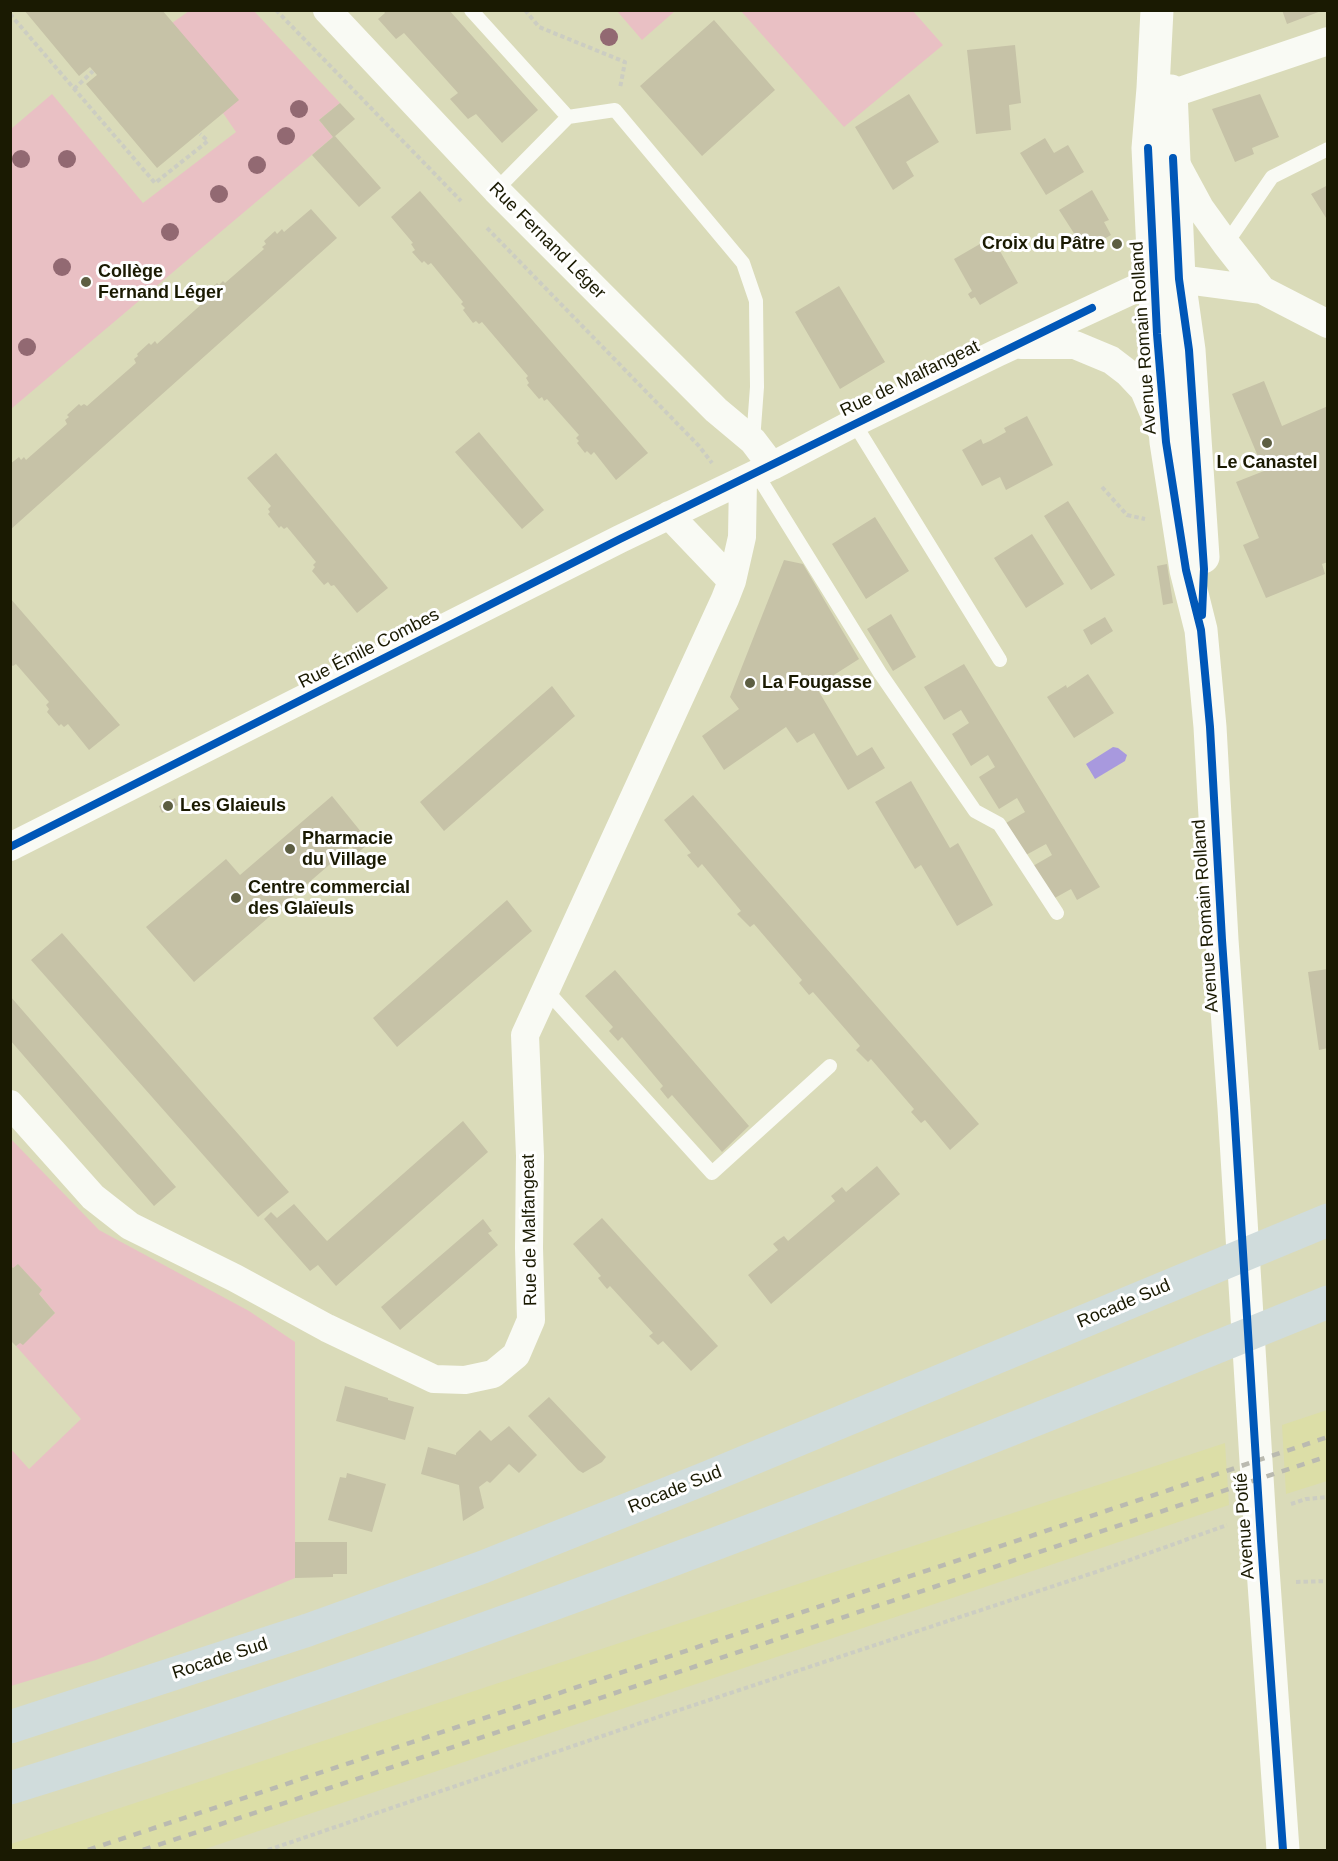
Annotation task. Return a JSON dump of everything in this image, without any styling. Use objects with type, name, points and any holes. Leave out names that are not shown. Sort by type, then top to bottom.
[{"type":"highway","name":"Rocade Sud","points":[[10,1727],[308,1630],[483,1567],[717,1473],[1328,1220]]},
{"type":"highway","points":[[10,1788],[303,1692],[511,1620],[929,1462],[1328,1302]]},
{"type":"street","name":"Rue Fernand Léger","points":[[327,10],[496,190],[716,410],[753,441],[749,476]]},
{"type":"street","name":"Avenue Romain Rolland","points":[[1154,14],[1162,91],[1160,153],[1167,279],[1166,441],[1186,570],[1201,630]]},
{"type":"street","points":[[1162,91],[1328,41]]},
{"type":"street","points":[[1160,153],[1262,290]]},
{"type":"street","name":"Avenue Romain Rolland","points":[[1167,279],[1189,350],[1204,569],[1201,630],[1210,727],[1239,1200]]},
{"type":"street","points":[[1167,279],[1262,290],[1328,324]]},
{"type":"street","name":"Rue de Malfangeat","points":[[10,1104],[93,1197],[130,1226],[396,1362],[434,1379],[465,1380],[493,1374],[516,1355],[531,1320],[530,1156],[525,1035],[732,581],[742,537],[749,476],[1013,345],[1137,288],[1167,279]]},
{"type":"street","name":"Rue de Malfangeat","points":[[1013,345],[1075,345],[1111,360],[1128,373],[1144,390],[1166,441]]},
{"type":"street","name":"Rue Émile Combes","points":[[10,847],[749,476]]},
{"type":"street","points":[[669,515],[732,581]]},
{"type":"street","name":"Avenue Potié","points":[[1239,1200],[1283,1851]]},
{"type":"lane","points":[[471,10],[568,117]]},
{"type":"lane","points":[[1154,14],[1160,153]]},
{"type":"lane","points":[[496,190],[568,117],[615,110],[743,263],[756,301],[757,387],[753,441]]},
{"type":"lane","points":[[1226,244],[1272,177],[1328,149]]},
{"type":"lane","points":[[854,423],[1000,660]]},
{"type":"lane","points":[[749,476],[975,811],[999,824],[1057,913]]},
{"type":"lane","points":[[546,990],[711,1173],[830,1066]]},
{"type":"path","points":[[276,10],[461,202]]},
{"type":"path","points":[[525,10],[539,27],[625,63],[615,110]]},
{"type":"path","points":[[10,14],[155,183],[208,141],[200,134]]},
{"type":"path","points":[[74,89],[93,71]]},
{"type":"path","points":[[486,227],[699,446],[749,476]]},
{"type":"path","points":[[1102,487],[1127,515],[1148,519]]},
{"type":"path","points":[[1285,1506],[1306,1499],[1328,1497]]},
{"type":"path","points":[[268,1851],[1233,1523]]},
{"type":"path","points":[[1297,1582],[1328,1581]]},
{"type":"shaded area","name":"Collège Fernand Léger","points":[[189,11],[254,11],[340,103],[319,120],[333,137],[11,409],[11,129],[52,94],[143,203],[236,132],[172,23]]},
{"type":"shaded area","points":[[617,11],[675,11],[642,40]]},
{"type":"shaded area","points":[[741,11],[913,11],[943,45],[844,127]]},
{"type":"shaded area","points":[[1113,747],[1127,755],[1125,761],[1095,779],[1086,764]]},
{"type":"shaded area","points":[[10,1138],[99,1230],[249,1311],[295,1342],[295,1578],[96,1660],[11,1686],[11,1449],[29,1469],[81,1419],[16,1346],[23,1344],[55,1313],[39,1294],[42,1290],[18,1265],[13,1268],[11,1265]]},
{"type":"shaded area","points":[[1327,1410],[1327,1481],[1286,1494],[1282,1425]]},
{"type":"shaded area","points":[[1225,1443],[1229,1505],[202,1850],[11,1850],[11,1844]]},
{"type":"building","points":[[24,10],[162,10],[239,100],[157,168],[86,84],[97,75],[90,67],[79,76]]},
{"type":"building","points":[[383,10],[449,10],[538,110],[502,143],[476,114],[468,119],[450,99],[458,93],[404,33],[396,39],[378,19],[385,13]]},
{"type":"building","points":[[1282,10],[1321,10],[1321,11],[1287,24]]},
{"type":"building","points":[[714,20],[775,90],[702,156],[640,86]]},
{"type":"building","points":[[1015,45],[1021,103],[1009,105],[1011,130],[976,134],[967,50]]},
{"type":"building","points":[[909,94],[939,142],[906,162],[914,176],[893,190],[855,127]]},
{"type":"building","points":[[1260,94],[1279,137],[1252,148],[1254,154],[1235,162],[1212,109]]},
{"type":"building","points":[[340,103],[355,119],[335,136],[381,188],[359,207],[312,155],[333,137],[319,120]]},
{"type":"building","points":[[1045,138],[1054,153],[1068,145],[1084,172],[1046,195],[1020,153]]},
{"type":"building","points":[[1328,185],[1328,221],[1311,194]]},
{"type":"building","points":[[1092,190],[1109,220],[1104,222],[1111,235],[1088,248],[1081,236],[1077,238],[1059,210]]},
{"type":"building","points":[[420,191],[648,453],[616,480],[594,452],[591,455],[587,451],[585,453],[577,443],[579,441],[576,438],[579,435],[547,399],[544,401],[542,397],[539,399],[527,385],[528,376],[482,322],[473,323],[463,310],[465,308],[461,304],[463,302],[431,263],[428,265],[424,261],[422,263],[412,252],[415,250],[411,244],[413,243],[391,217]]},
{"type":"building","points":[[311,209],[337,238],[10,530],[10,464],[19,457],[21,460],[24,457],[26,460],[67,424],[65,420],[69,417],[67,415],[79,404],[87,406],[136,363],[134,359],[138,356],[137,354],[149,343],[151,345],[155,341],[157,344],[204,302],[202,300],[207,296],[205,294],[217,283],[219,285],[223,281],[225,283],[264,249],[262,247],[266,244],[264,241],[275,231],[277,234],[282,229],[284,232]]},
{"type":"building","points":[[992,237],[1018,283],[980,305],[975,297],[971,299],[968,294],[972,291],[954,259]]},
{"type":"building","points":[[839,286],[885,362],[840,389],[795,312]]},
{"type":"building","points":[[1264,381],[1282,426],[1328,406],[1328,562],[1322,564],[1325,574],[1266,598],[1243,545],[1259,538],[1236,482],[1264,471],[1232,394]]},
{"type":"building","points":[[1027,416],[1053,465],[1006,490],[1000,477],[982,486],[962,450],[981,439],[983,444],[990,441],[1006,432],[1004,428]]},
{"type":"building","points":[[479,432],[544,510],[522,529],[455,452]]},
{"type":"building","points":[[276,453],[388,588],[357,613],[334,585],[331,586],[328,582],[324,585],[312,571],[316,562],[287,527],[279,528],[268,514],[271,506],[247,478]]},
{"type":"building","points":[[1068,501],[1115,575],[1091,590],[1044,516]]},
{"type":"building","points":[[875,517],[909,571],[866,599],[832,544]]},
{"type":"building","points":[[1032,534],[1064,584],[1026,608],[994,558]]},
{"type":"building","points":[[784,560],[803,564],[859,659],[826,680],[829,684],[818,690],[857,756],[872,747],[885,768],[848,790],[814,733],[797,743],[786,727],[724,770],[702,736],[739,709],[730,697]]},
{"type":"building","points":[[1167,564],[1173,603],[1163,605],[1157,566]]},
{"type":"building","points":[[10,598],[120,725],[89,750],[68,724],[64,727],[61,724],[59,726],[47,712],[49,709],[46,705],[49,702],[16,664],[13,666],[10,664]]},
{"type":"building","points":[[891,614],[916,657],[893,671],[867,629]]},
{"type":"building","points":[[1105,617],[1113,631],[1091,645],[1083,630]]},
{"type":"building","points":[[964,664],[1100,887],[1077,900],[1071,889],[1053,899],[1033,866],[1052,855],[1046,844],[1026,855],[1006,823],[1025,812],[1017,798],[999,809],[979,777],[995,767],[988,755],[971,766],[952,734],[969,723],[961,710],[944,720],[924,687]]},
{"type":"building","points":[[1088,674],[1114,713],[1074,738],[1047,697],[1066,685],[1067,688]]},
{"type":"building","points":[[552,686],[575,716],[444,831],[420,802]]},
{"type":"building","points":[[911,781],[950,848],[958,843],[993,905],[957,926],[921,865],[915,869],[875,802]]},
{"type":"building","points":[[693,795],[979,1124],[950,1150],[925,1120],[921,1123],[911,1112],[914,1109],[871,1059],[868,1062],[856,1050],[860,1046],[813,992],[809,995],[799,983],[802,980],[754,924],[750,927],[737,914],[741,911],[702,864],[698,868],[687,855],[691,853],[664,820]]},
{"type":"building","name":"Centre commercial des Glaïeuls","points":[[332,796],[370,843],[357,853],[351,846],[194,982],[146,927],[226,859],[240,875]]},
{"type":"building","name":"Les Glaieuls","points":[[175,798],[178,805],[162,813],[159,806]]},
{"type":"building","points":[[507,900],[532,931],[397,1047],[373,1018]]},
{"type":"building","points":[[62,933],[289,1192],[258,1217],[31,960]]},
{"type":"building","points":[[1328,969],[1328,1048],[1319,1050],[1308,972]]},
{"type":"building","points":[[615,970],[749,1126],[722,1152],[672,1095],[668,1099],[660,1089],[663,1086],[622,1037],[618,1041],[609,1031],[613,1027],[585,996]]},
{"type":"building","points":[[10,996],[176,1187],[154,1206],[10,1040]]},
{"type":"building","points":[[463,1121],[488,1152],[336,1286],[318,1265],[310,1271],[264,1219],[271,1212],[277,1218],[294,1204],[327,1241]]},
{"type":"building","points":[[877,1166],[900,1194],[771,1304],[748,1275],[778,1250],[773,1244],[784,1236],[788,1241],[835,1201],[831,1196],[842,1187],[846,1192]]},
{"type":"building","points":[[602,1218],[718,1346],[691,1371],[663,1341],[658,1345],[649,1336],[653,1333],[610,1286],[607,1289],[598,1278],[601,1276],[573,1244]]},
{"type":"building","points":[[483,1219],[492,1231],[488,1233],[498,1245],[400,1330],[381,1307]]},
{"type":"building","points":[[18,1264],[42,1290],[39,1294],[55,1313],[23,1345],[20,1343],[16,1346],[10,1340],[10,1265],[13,1268]]},
{"type":"building","points":[[345,1386],[414,1407],[405,1440],[336,1421]]},
{"type":"building","points":[[549,1397],[606,1457],[602,1462],[583,1473],[578,1470],[528,1416]]},
{"type":"building","points":[[509,1426],[537,1455],[519,1473],[509,1464],[490,1483],[487,1481],[479,1487],[484,1508],[463,1521],[459,1485],[421,1474],[428,1447],[456,1455],[480,1430],[491,1441]]},
{"type":"building","points":[[347,1473],[386,1484],[372,1532],[328,1520],[340,1477],[346,1478]]},
{"type":"building","points":[[295,1542],[347,1542],[347,1574],[333,1574],[333,1577],[295,1578]]},
{"type":"railway","points":[[88,1850],[1328,1437]]},
{"type":"railway","points":[[143,1850],[1328,1456]]},
{"type":"cycle path","points":[[1148,148],[1157,334],[1166,442],[1186,570],[1201,630],[1210,727],[1261,1541],[1283,1850]]},
{"type":"cycle path","points":[[1173,158],[1179,279],[1189,350],[1204,569],[1202,615]]},
{"type":"cycle path","points":[[10,847],[620,539],[1092,308]]},
{"type":"place","name":"Croix du Pâtre","points":[[1117,244]]},
{"type":"place","name":"Collège Fernand Léger","points":[[86,282]]},
{"type":"place","name":"Le Canastel","points":[[1267,443]]},
{"type":"place","name":"La Fougasse","points":[[750,683]]},
{"type":"place","name":"Les Glaieuls","points":[[168,806]]},
{"type":"place","name":"Pharmacie du Village","points":[[290,849]]},
{"type":"place","name":"Centre commercial des Glaïeuls","points":[[236,898]]}]
